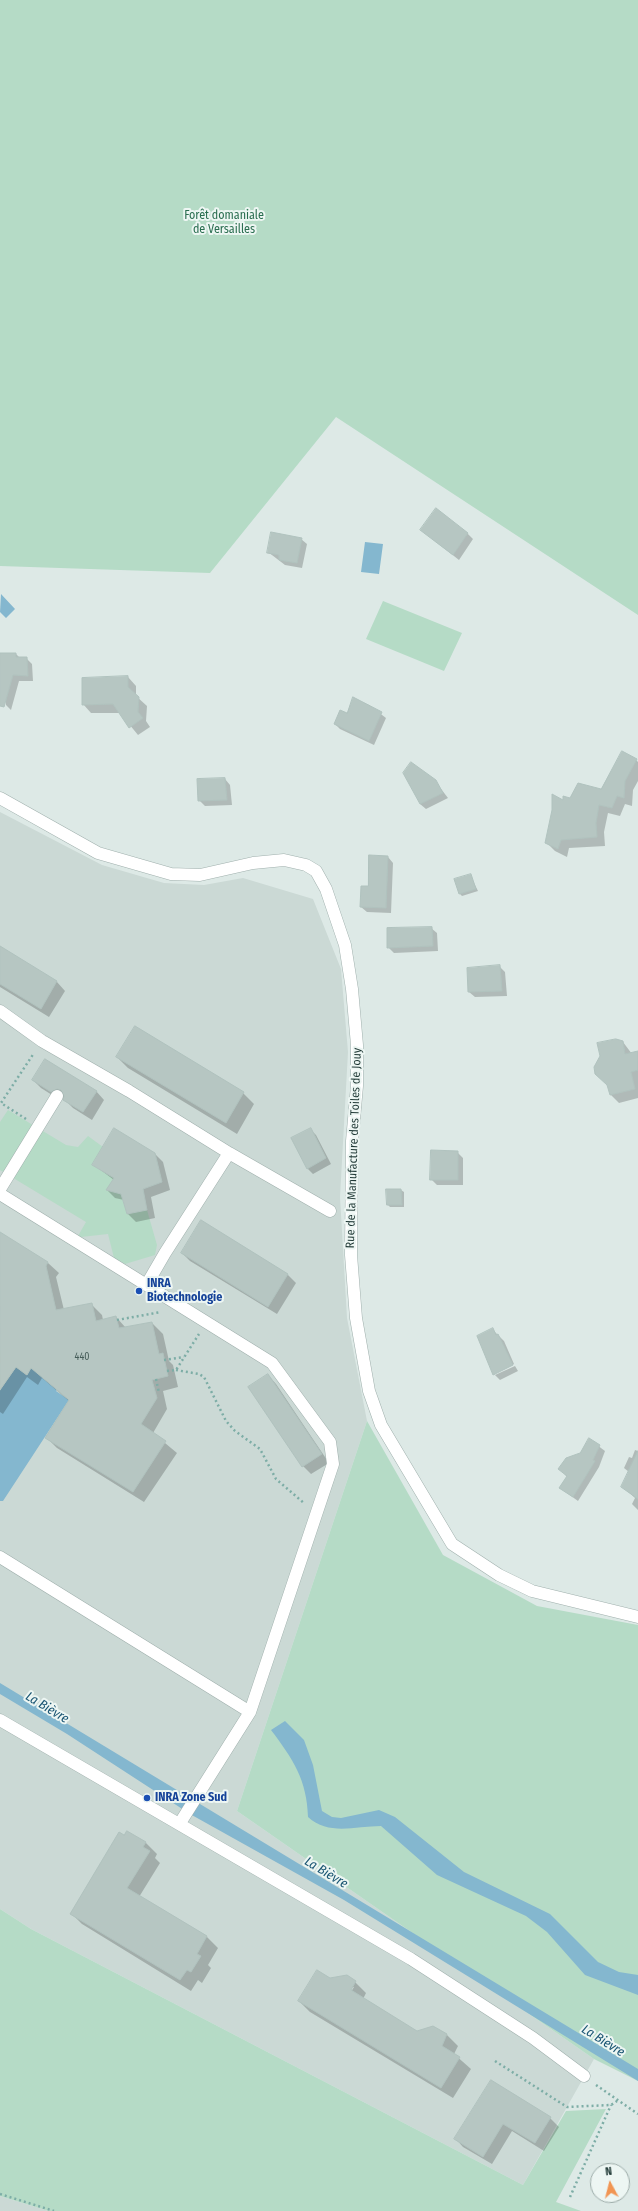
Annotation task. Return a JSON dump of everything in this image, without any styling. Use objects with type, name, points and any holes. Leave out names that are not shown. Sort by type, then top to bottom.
[{"type":"street","name":"Rue de la Manufacture des Toiles de Jouy","points":[[0,798],[98,853],[171,874],[200,875],[253,863],[284,860],[306,864],[316,871],[326,889],[345,945],[352,989],[358,1045],[357,1086],[352,1141],[351,1255],[356,1318],[369,1391],[381,1425],[452,1544],[499,1575],[532,1591],[638,1618]]},
{"type":"street","points":[[0,1011],[42,1041],[129,1091],[229,1153],[330,1211]]},
{"type":"street","points":[[0,1189],[57,1096]]},
{"type":"street","points":[[147,1284],[164,1253],[229,1153]]},
{"type":"street","points":[[0,1194],[272,1363],[330,1442],[333,1464],[250,1712],[183,1818]]},
{"type":"street","points":[[0,1557],[250,1712]]},
{"type":"street","points":[[0,1720],[183,1818],[411,1959],[533,2038],[584,2076]]},
{"type":"path","points":[[38,1127],[1,1103],[42,1041]]},
{"type":"path","points":[[117,1320],[165,1311]]},
{"type":"path","points":[[176,1370],[207,1322]]},
{"type":"path","points":[[164,1360],[184,1357]]},
{"type":"path","points":[[167,1371],[176,1370],[199,1374],[204,1377],[226,1421],[235,1431],[260,1449],[276,1479],[298,1496],[316,1517]]},
{"type":"path","points":[[156,1379],[159,1393]]},
{"type":"path","points":[[496,2061],[567,2107],[611,2105],[617,2101]]},
{"type":"path","points":[[584,2076],[617,2101],[638,2114]]},
{"type":"path","points":[[570,2197],[611,2105]]},
{"type":"path","points":[[0,2194],[54,2211]]},
{"type":"shaded area","points":[[0,812],[102,865],[164,883],[204,885],[243,878],[313,899],[341,969],[348,1052],[340,1197],[347,1318],[367,1421],[237,1811],[594,2059],[523,2185],[31,1929],[0,1909]]},
{"type":"shaded area","points":[[0,2196],[49,2211],[0,2211]]},
{"type":"green space","name":"Forêt domaniale de Versailles","points":[[0,0],[638,0],[638,615],[336,417],[210,573],[0,566]]},
{"type":"green space","points":[[383,601],[462,633],[444,671],[366,639]]},
{"type":"green space","points":[[8,1110],[66,1145],[78,1147],[88,1136],[103,1147],[92,1165],[114,1178],[109,1186],[111,1191],[116,1192],[120,1190],[127,1214],[147,1210],[157,1245],[155,1255],[125,1264],[114,1258],[108,1234],[78,1236],[86,1222],[0,1170],[0,1122]]},
{"type":"green space","points":[[367,1421],[443,1555],[537,1606],[638,1625],[638,2081],[594,2059],[237,1811]]},
{"type":"green space","points":[[0,1909],[31,1929],[523,2185],[566,2111],[606,2109],[556,2202],[581,2211],[49,2211],[0,2196]]},
{"type":"water","points":[[365,542],[383,544],[379,574],[361,572]]},
{"type":"water","points":[[1,594],[15,609],[6,618],[0,612]]},
{"type":"water","points":[[16,1367],[26,1375],[31,1368],[50,1383],[60,1385],[56,1391],[69,1400],[3,1501],[0,1501],[0,1390]]},
{"type":"water","points":[[0,1683],[638,2069],[638,2081],[344,1900],[190,1814],[67,1734],[0,1694]]},
{"type":"water","points":[[285,1721],[304,1740],[313,1765],[322,1811],[332,1817],[341,1818],[379,1810],[395,1817],[464,1872],[550,1914],[598,1962],[619,1972],[638,1975],[638,1995],[585,1975],[547,1932],[526,1916],[437,1875],[381,1826],[343,1829],[333,1828],[316,1823],[308,1817],[302,1781],[286,1751],[271,1730]]},
{"type":"building","points":[[436,508],[468,533],[453,555],[420,530]]},
{"type":"building","points":[[271,532],[302,538],[297,563],[279,560],[279,555],[267,553]]},
{"type":"building","points":[[0,653],[16,653],[16,657],[27,657],[28,676],[13,675],[4,707],[0,706]]},
{"type":"building","points":[[128,676],[128,687],[139,697],[138,712],[143,718],[129,728],[113,704],[82,705],[82,678]]},
{"type":"building","points":[[353,697],[382,712],[369,741],[334,724],[340,710],[347,713]]},
{"type":"building","points":[[622,751],[637,759],[625,781],[624,798],[617,796],[612,808],[599,805],[596,823],[597,837],[561,840],[558,849],[545,843],[552,810],[552,794],[563,800],[563,796],[570,798],[578,783],[601,789]]},
{"type":"building","points":[[411,762],[436,780],[443,793],[420,804],[403,773]]},
{"type":"building","points":[[225,778],[227,800],[198,801],[197,779]]},
{"type":"building","points":[[369,855],[388,856],[386,908],[360,907],[361,886],[368,886]]},
{"type":"building","points":[[471,874],[476,889],[459,894],[454,879]]},
{"type":"building","points":[[432,927],[433,946],[387,948],[387,928]]},
{"type":"building","points":[[0,946],[57,981],[41,1009],[0,984]]},
{"type":"building","points":[[500,965],[502,991],[468,992],[467,968]]},
{"type":"building","points":[[135,1026],[244,1092],[226,1123],[116,1057]]},
{"type":"building","points":[[616,1039],[623,1041],[625,1054],[638,1051],[638,1070],[631,1072],[635,1089],[610,1095],[607,1085],[595,1074],[594,1067],[600,1056],[597,1043]]},
{"type":"building","points":[[45,1059],[97,1091],[83,1112],[63,1100],[64,1096],[61,1090],[57,1089],[51,1092],[32,1080]]},
{"type":"building","points":[[114,1128],[155,1153],[162,1182],[143,1189],[147,1210],[127,1214],[121,1194],[106,1190],[114,1178],[92,1165]]},
{"type":"building","points":[[311,1128],[326,1158],[307,1169],[291,1138]]},
{"type":"building","points":[[431,1150],[458,1151],[458,1180],[430,1180]]},
{"type":"building","points":[[386,1189],[401,1189],[402,1205],[387,1205]]},
{"type":"building","points":[[201,1220],[288,1274],[268,1307],[181,1253]]},
{"type":"building","points":[[0,1232],[48,1262],[46,1266],[56,1310],[92,1303],[96,1321],[116,1316],[119,1328],[152,1322],[159,1354],[163,1353],[168,1376],[152,1380],[157,1398],[141,1424],[166,1441],[133,1492],[45,1438],[69,1400],[31,1368],[27,1375],[16,1367],[0,1390]]},
{"type":"building","points":[[493,1328],[496,1335],[498,1334],[513,1365],[493,1375],[477,1336]]},
{"type":"building","points":[[268,1374],[322,1454],[302,1467],[248,1387]]},
{"type":"building","points":[[589,1438],[600,1445],[593,1460],[595,1461],[573,1497],[559,1488],[567,1476],[558,1469],[566,1458],[580,1453]]},
{"type":"building","points":[[638,1451],[638,1499],[621,1487]]},
{"type":"building","points":[[127,1831],[146,1842],[143,1847],[150,1851],[127,1888],[207,1936],[197,1954],[201,1956],[191,1972],[187,1970],[180,1980],[70,1914],[119,1832],[124,1835]]},
{"type":"building","points":[[317,1970],[330,1978],[347,1975],[356,1981],[351,1990],[417,2031],[433,2026],[447,2034],[442,2046],[460,2057],[441,2088],[298,2001]]},
{"type":"building","points":[[491,2080],[551,2117],[535,2143],[503,2124],[483,2157],[454,2139]]},
{"type":"place","name":"INRA Biotechnologie","points":[[139,1291]]},
{"type":"place","name":"INRA Zone Sud","points":[[147,1798]]},
{"type":"water label","name":"La Bièvre","points":[[47,1708]]},
{"type":"water label","name":"La Bièvre","points":[[326,1873]]},
{"type":"water label","name":"La Bièvre","points":[[603,2041]]}]
